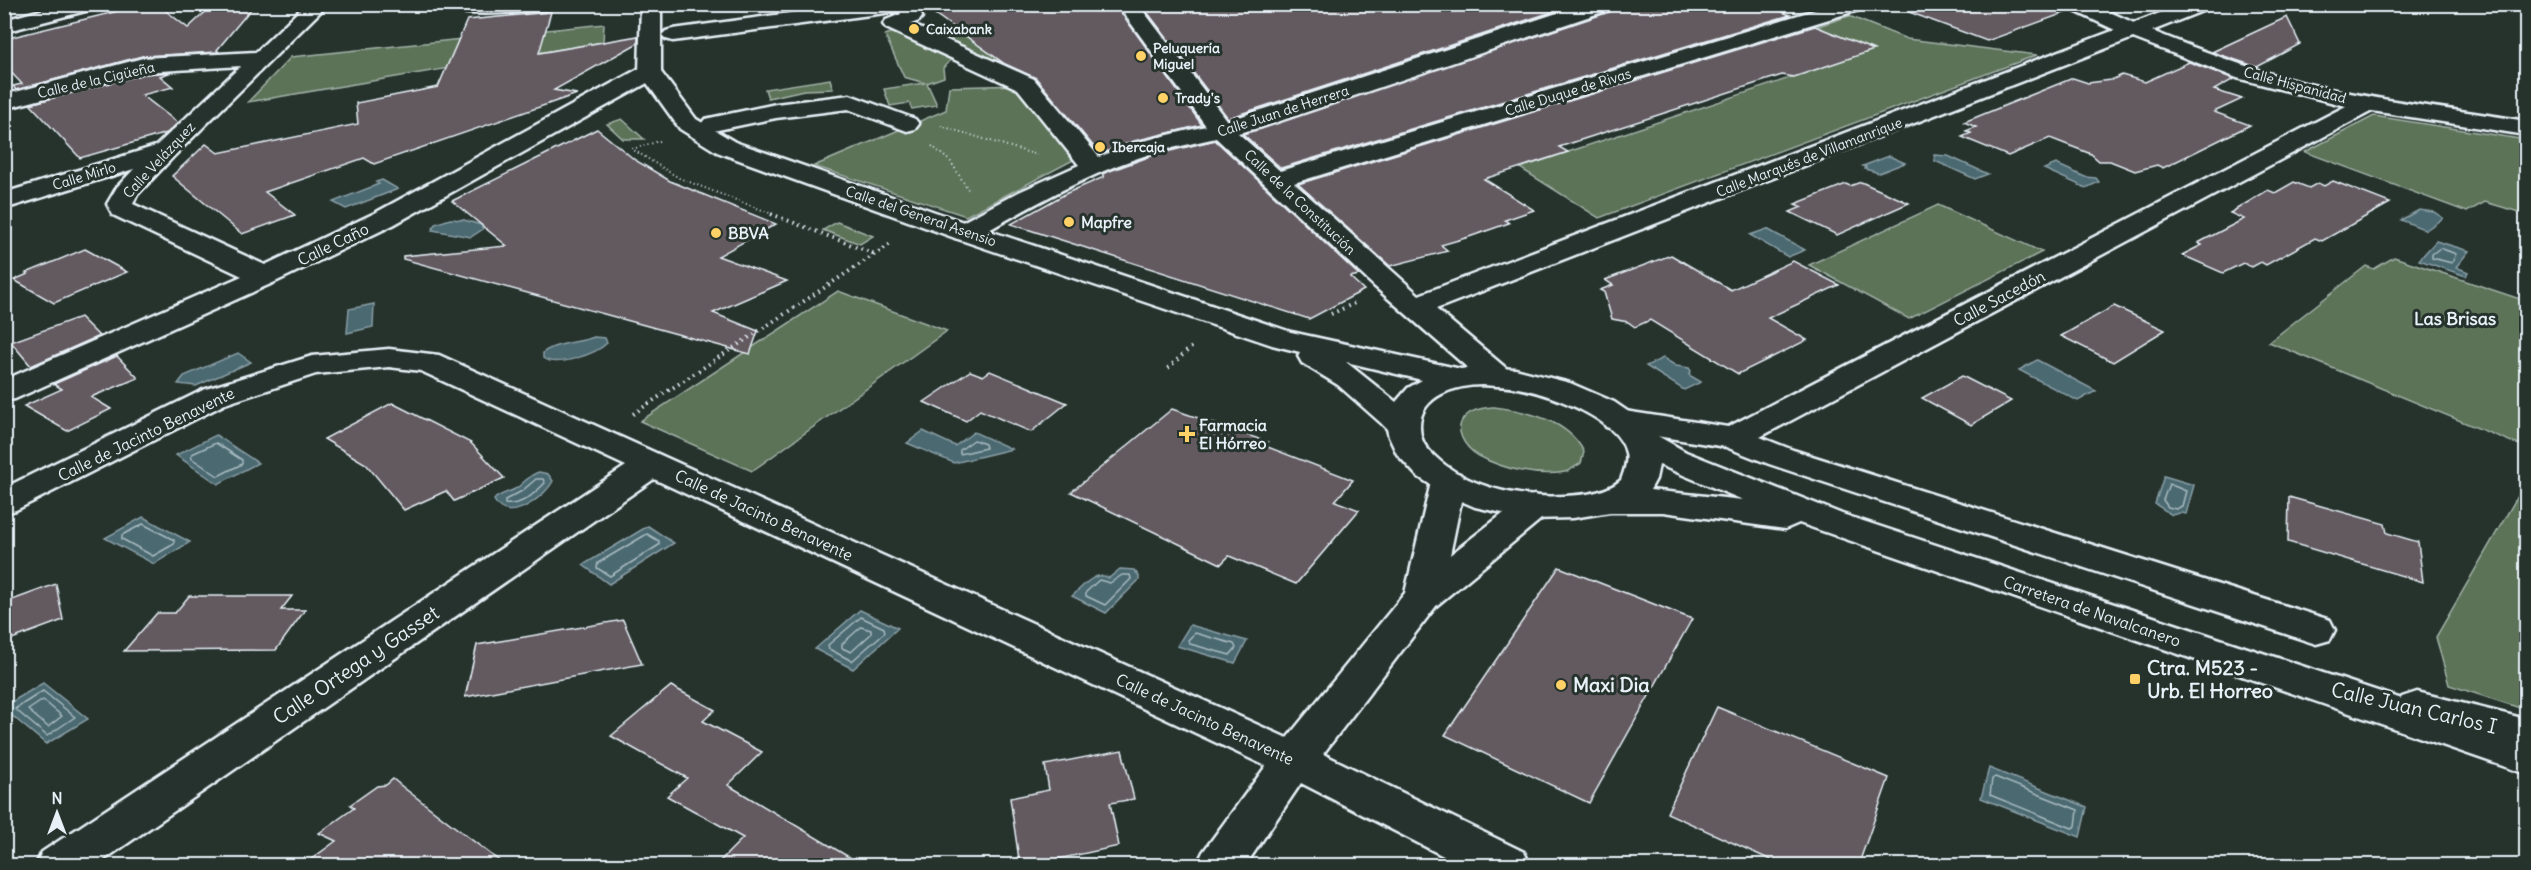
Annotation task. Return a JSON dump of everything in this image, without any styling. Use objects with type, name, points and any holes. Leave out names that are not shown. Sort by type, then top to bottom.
[{"type":"street","points":[[4,18],[61,4]]},
{"type":"street","points":[[4,26],[90,4]]},
{"type":"street","name":"Calle Velázquez","points":[[265,276],[122,209],[120,204],[126,192],[164,152],[318,4]]},
{"type":"street","points":[[444,4],[481,9],[543,4]]},
{"type":"street","points":[[650,72],[651,4]]},
{"type":"street","name":"Calle de la Constitución","points":[[1127,4],[1222,131],[1392,287],[1496,376]]},
{"type":"street","name":"Calle Juan de Herrera","points":[[965,232],[1028,197],[1144,148],[1222,131],[1607,4]]},
{"type":"street","name":"Calle Duque de Rivas","points":[[1278,180],[1858,4]]},
{"type":"street","name":"Calle Hispanidad","points":[[2075,4],[2134,33],[2270,81],[2368,104],[2526,128]]},
{"type":"street","name":"Calle Marqués de Villamanrique","points":[[1415,307],[2134,33],[2203,4]]},
{"type":"street","points":[[673,35],[909,9]]},
{"type":"street","points":[[909,9],[893,24],[1026,84],[1090,169]]},
{"type":"street","name":"Calle de la Cigüeña","points":[[4,102],[143,65],[260,58]]},
{"type":"street","name":"Calle del General Asensio","points":[[650,72],[688,124],[726,147],[965,232],[1283,339]]},
{"type":"street","name":"Calle Caño","points":[[4,392],[265,276],[384,219],[650,72]]},
{"type":"street","points":[[713,124],[776,111],[850,102],[899,121]]},
{"type":"street","name":"Calle Sacedón","points":[[1733,438],[2368,104]]},
{"type":"street","name":"Calle Mirlo","points":[[4,201],[164,152]]},
{"type":"street","points":[[1283,339],[1461,379]]},
{"type":"street","points":[[1283,339],[1336,368],[1375,398],[1403,426]]},
{"type":"street","name":"Calle de Jacinto Benavente","points":[[4,502],[214,397],[312,365],[389,358],[428,362],[1294,760],[1508,866]]},
{"type":"street","points":[[1496,376],[1553,388],[1588,401],[1674,459],[1829,522],[1663,501],[1613,501],[1578,507],[1534,507],[1503,503],[1475,495],[1448,482],[1409,447],[1403,426],[1406,410],[1417,395],[1435,385],[1461,379],[1496,376]]},
{"type":"street","points":[[1629,429],[1733,438],[1781,457],[2316,630]]},
{"type":"street","points":[[1613,501],[1636,485],[1645,461],[1629,429]]},
{"type":"street","name":"Calle Ortega y Gasset","points":[[58,866],[653,464]]},
{"type":"street","points":[[1423,597],[1448,482]]},
{"type":"street","points":[[1219,866],[1294,760],[1423,597],[1534,507]]},
{"type":"street","name":"Carretera de Navalcanero","points":[[1829,522],[2526,757]]},
{"type":"street","name":"Calle Juan Carlos I","points":[[2301,681],[2526,735]]},
{"type":"path","points":[[972,194],[951,162],[899,121],[908,115],[1090,169]]},
{"type":"path","points":[[664,140],[632,149],[679,178],[875,254]]},
{"type":"path","points":[[596,438],[901,237]]},
{"type":"path","points":[[1283,339],[1301,327],[1392,287]]},
{"type":"green space","points":[[1849,16],[1907,39],[2037,55],[1599,218],[1520,168],[1868,52],[1812,28]]},
{"type":"green space","points":[[604,24],[603,42],[248,102],[291,57]]},
{"type":"green space","points":[[966,26],[1090,61],[1030,77],[936,38]]},
{"type":"green space","points":[[894,32],[953,58],[943,68],[944,77],[927,83],[937,105],[912,109],[909,103],[890,106],[884,89],[925,83],[904,77],[885,35]]},
{"type":"green space","points":[[830,79],[833,89],[804,90],[768,98],[765,89]]},
{"type":"green space","points":[[1022,85],[1079,157],[966,216],[814,166],[946,110],[949,87]]},
{"type":"green space","points":[[2374,116],[2526,140],[2526,214],[2485,202],[2467,212],[2305,152]]},
{"type":"green space","points":[[622,119],[644,139],[623,139],[607,124]]},
{"type":"green space","points":[[1938,205],[2042,252],[1909,319],[1809,265]]},
{"type":"green space","points":[[837,222],[873,236],[860,244],[823,230]]},
{"type":"green space","points":[[2394,257],[2526,301],[2526,448],[2269,342],[2366,266],[2374,269]]},
{"type":"green space","points":[[838,291],[947,331],[752,471],[640,421]]},
{"type":"green space","points":[[1494,407],[1520,411],[1545,419],[1568,432],[1584,452],[1581,463],[1565,472],[1532,473],[1499,465],[1479,456],[1465,443],[1460,426],[1462,420],[1470,413]]},
{"type":"green space","points":[[2520,492],[2526,493],[2526,710],[2449,685],[2436,637]]},
{"type":"water","points":[[1934,155],[1948,156],[1988,174],[1975,179],[1935,161]]},
{"type":"water","points":[[1889,156],[1905,163],[1879,173],[1865,169],[1866,167],[1863,166]]},
{"type":"water","points":[[2056,164],[2085,177],[2096,178],[2099,182],[2086,188],[2044,169]]},
{"type":"water","points":[[382,180],[398,189],[346,209],[333,202],[379,184],[376,182]]},
{"type":"water","points":[[2419,210],[2434,212],[2443,218],[2426,230],[2401,220]]},
{"type":"water","points":[[450,219],[481,225],[483,229],[471,237],[432,230],[435,224]]},
{"type":"water","points":[[1767,229],[1805,250],[1788,257],[1750,235]]},
{"type":"water","points":[[2436,241],[2469,251],[2456,267],[2468,272],[2466,276],[2419,260]]},
{"type":"water","points":[[374,304],[373,327],[347,333],[349,309]]},
{"type":"water","points":[[594,337],[605,338],[607,343],[594,351],[566,361],[549,361],[543,358],[543,353],[553,347]]},
{"type":"water","points":[[238,353],[251,362],[196,386],[178,384],[184,376]]},
{"type":"water","points":[[1663,358],[1676,366],[1689,368],[1691,371],[1689,375],[1701,382],[1684,390],[1646,366]]},
{"type":"water","points":[[2037,360],[2096,391],[2078,401],[2019,370]]},
{"type":"water","points":[[923,431],[955,446],[974,432],[1012,449],[954,463],[907,443]]},
{"type":"water","points":[[216,435],[258,463],[218,484],[176,455]]},
{"type":"water","points":[[539,472],[548,474],[553,481],[542,495],[525,507],[507,510],[500,507],[494,500],[515,489]]},
{"type":"water","points":[[2164,476],[2194,485],[2186,514],[2172,515],[2155,504]]},
{"type":"water","points":[[143,517],[190,542],[154,564],[105,538]]},
{"type":"water","points":[[648,526],[674,543],[609,584],[583,565]]},
{"type":"water","points":[[1120,569],[1134,570],[1139,580],[1106,613],[1072,596],[1094,578],[1104,576],[1109,578]]},
{"type":"water","points":[[860,610],[898,628],[853,669],[815,649]]},
{"type":"water","points":[[1190,625],[1247,641],[1235,663],[1177,646]]},
{"type":"water","points":[[43,683],[88,719],[46,744],[4,709],[5,706]]},
{"type":"water","points":[[1989,768],[2087,807],[2080,837],[1981,798]]},
{"type":"building","points":[[147,4],[157,4],[188,28],[214,4],[255,4],[217,50],[219,52],[142,56],[16,90],[13,86],[22,84],[4,65],[4,39]]},
{"type":"building","points":[[921,4],[1115,4],[1202,125],[1134,141],[1100,154],[1036,78],[1005,64]]},
{"type":"building","points":[[1141,4],[1488,6],[1576,4],[1228,118]]},
{"type":"building","points":[[1619,4],[1764,4],[1790,15],[1281,168],[1243,134],[1615,10]]},
{"type":"building","points":[[1902,4],[2063,4],[2070,11],[1987,41],[1901,9]]},
{"type":"building","points":[[551,12],[539,53],[638,36],[638,43],[554,90],[577,94],[374,164],[364,158],[265,192],[295,215],[242,234],[172,176],[206,144],[218,153],[358,124],[356,103],[438,87],[467,20]]},
{"type":"building","points":[[2287,17],[2300,44],[2257,67],[2212,52]]},
{"type":"building","points":[[1815,26],[1874,50],[1794,77],[1782,75],[1559,147],[1568,152],[1484,179],[1534,210],[1505,220],[1509,223],[1441,245],[1448,251],[1390,266],[1298,184]]},
{"type":"building","points":[[2189,62],[2234,79],[2214,90],[2242,99],[2214,112],[2250,125],[2163,168],[2157,165],[2135,171],[2110,161],[2099,161],[2091,154],[2050,138],[2008,156],[1962,137],[1971,133],[1966,131],[1976,127],[1964,122],[2073,78],[2088,83],[2111,80],[2122,75],[2145,82]]},
{"type":"building","points":[[172,72],[160,76],[173,87],[142,95],[178,123],[167,133],[80,158],[30,104],[144,74]]},
{"type":"building","points":[[597,129],[635,160],[670,181],[776,224],[718,256],[787,281],[713,313],[758,331],[750,354],[403,259],[403,256],[507,246],[452,201]]},
{"type":"building","points":[[1215,140],[1359,275],[1350,277],[1364,290],[1309,319],[1011,224],[1067,193],[1104,177],[1102,174],[1154,155]]},
{"type":"building","points":[[2333,181],[2390,203],[2322,241],[2315,238],[2266,265],[2261,262],[2252,267],[2243,263],[2223,273],[2182,255],[2202,245],[2198,243],[2244,219],[2230,213],[2268,190],[2275,193],[2294,182],[2309,188],[2318,183],[2324,186]]},
{"type":"building","points":[[1861,182],[1909,203],[1837,235],[1790,212],[1802,207],[1795,204],[1846,184],[1850,186]]},
{"type":"building","points":[[85,249],[127,272],[54,303],[14,280],[28,274],[26,273]]},
{"type":"building","points":[[1671,255],[1731,290],[1793,261],[1839,285],[1768,318],[1807,340],[1738,374],[1650,320],[1635,327],[1628,322],[1612,319],[1604,292],[1600,290],[1613,285],[1605,280]]},
{"type":"building","points":[[2114,306],[2165,330],[2113,362],[2061,336]]},
{"type":"building","points":[[80,317],[99,336],[31,366],[11,342]]},
{"type":"building","points":[[117,356],[138,378],[91,397],[111,409],[67,431],[24,406],[62,389],[54,384]]},
{"type":"building","points":[[970,371],[983,376],[990,371],[1067,403],[1031,432],[980,410],[966,421],[924,402]]},
{"type":"building","points":[[1962,376],[2011,401],[1971,425],[1922,398]]},
{"type":"building","points":[[392,403],[471,443],[504,478],[454,501],[446,491],[404,510],[366,464],[324,439]]},
{"type":"building","points":[[1172,409],[1268,442],[1265,446],[1353,480],[1335,501],[1359,510],[1296,584],[1229,556],[1221,564],[1071,492]]},
{"type":"building","points":[[2289,497],[2385,524],[2387,533],[2418,542],[2423,582],[2288,542]]},
{"type":"building","points":[[1559,567],[1692,619],[1589,803],[1445,735]]},
{"type":"building","points":[[56,584],[63,620],[4,642],[4,603]]},
{"type":"building","points":[[189,596],[292,596],[281,610],[305,610],[276,650],[124,651],[157,613],[175,613]]},
{"type":"building","points":[[623,620],[642,664],[465,697],[477,645]]},
{"type":"building","points":[[671,686],[715,710],[703,721],[762,752],[728,785],[864,866],[715,866],[743,838],[667,796],[687,778],[611,736]]},
{"type":"building","points":[[1717,707],[1889,778],[1858,866],[1784,866],[1667,813]]},
{"type":"building","points":[[1122,750],[1134,799],[1110,803],[1119,846],[1058,859],[1059,866],[1020,866],[1010,798],[1049,790],[1045,765]]},
{"type":"building","points":[[393,779],[506,866],[302,866],[336,841],[319,833],[354,808],[350,805],[377,786],[386,785]]},
{"type":"place","name":"Caixabank","points":[[914,29]]},
{"type":"place","name":"Peluquería Miguel","points":[[1141,56]]},
{"type":"place","name":"Trady's","points":[[1163,98]]},
{"type":"place","name":"Ibercaja","points":[[1100,147]]},
{"type":"place","name":"Mapfre","points":[[1069,222]]},
{"type":"place","name":"BBVA","points":[[716,233]]},
{"type":"place","name":"Farmacia El Hórreo","points":[[1187,434]]},
{"type":"place","name":"Ctra. M523 - Urb. El Horreo","points":[[2135,679]]},
{"type":"place","name":"Maxi Dia","points":[[1561,685]]},
{"type":"district","name":"Las Brisas","points":[[2455,319]]}]
